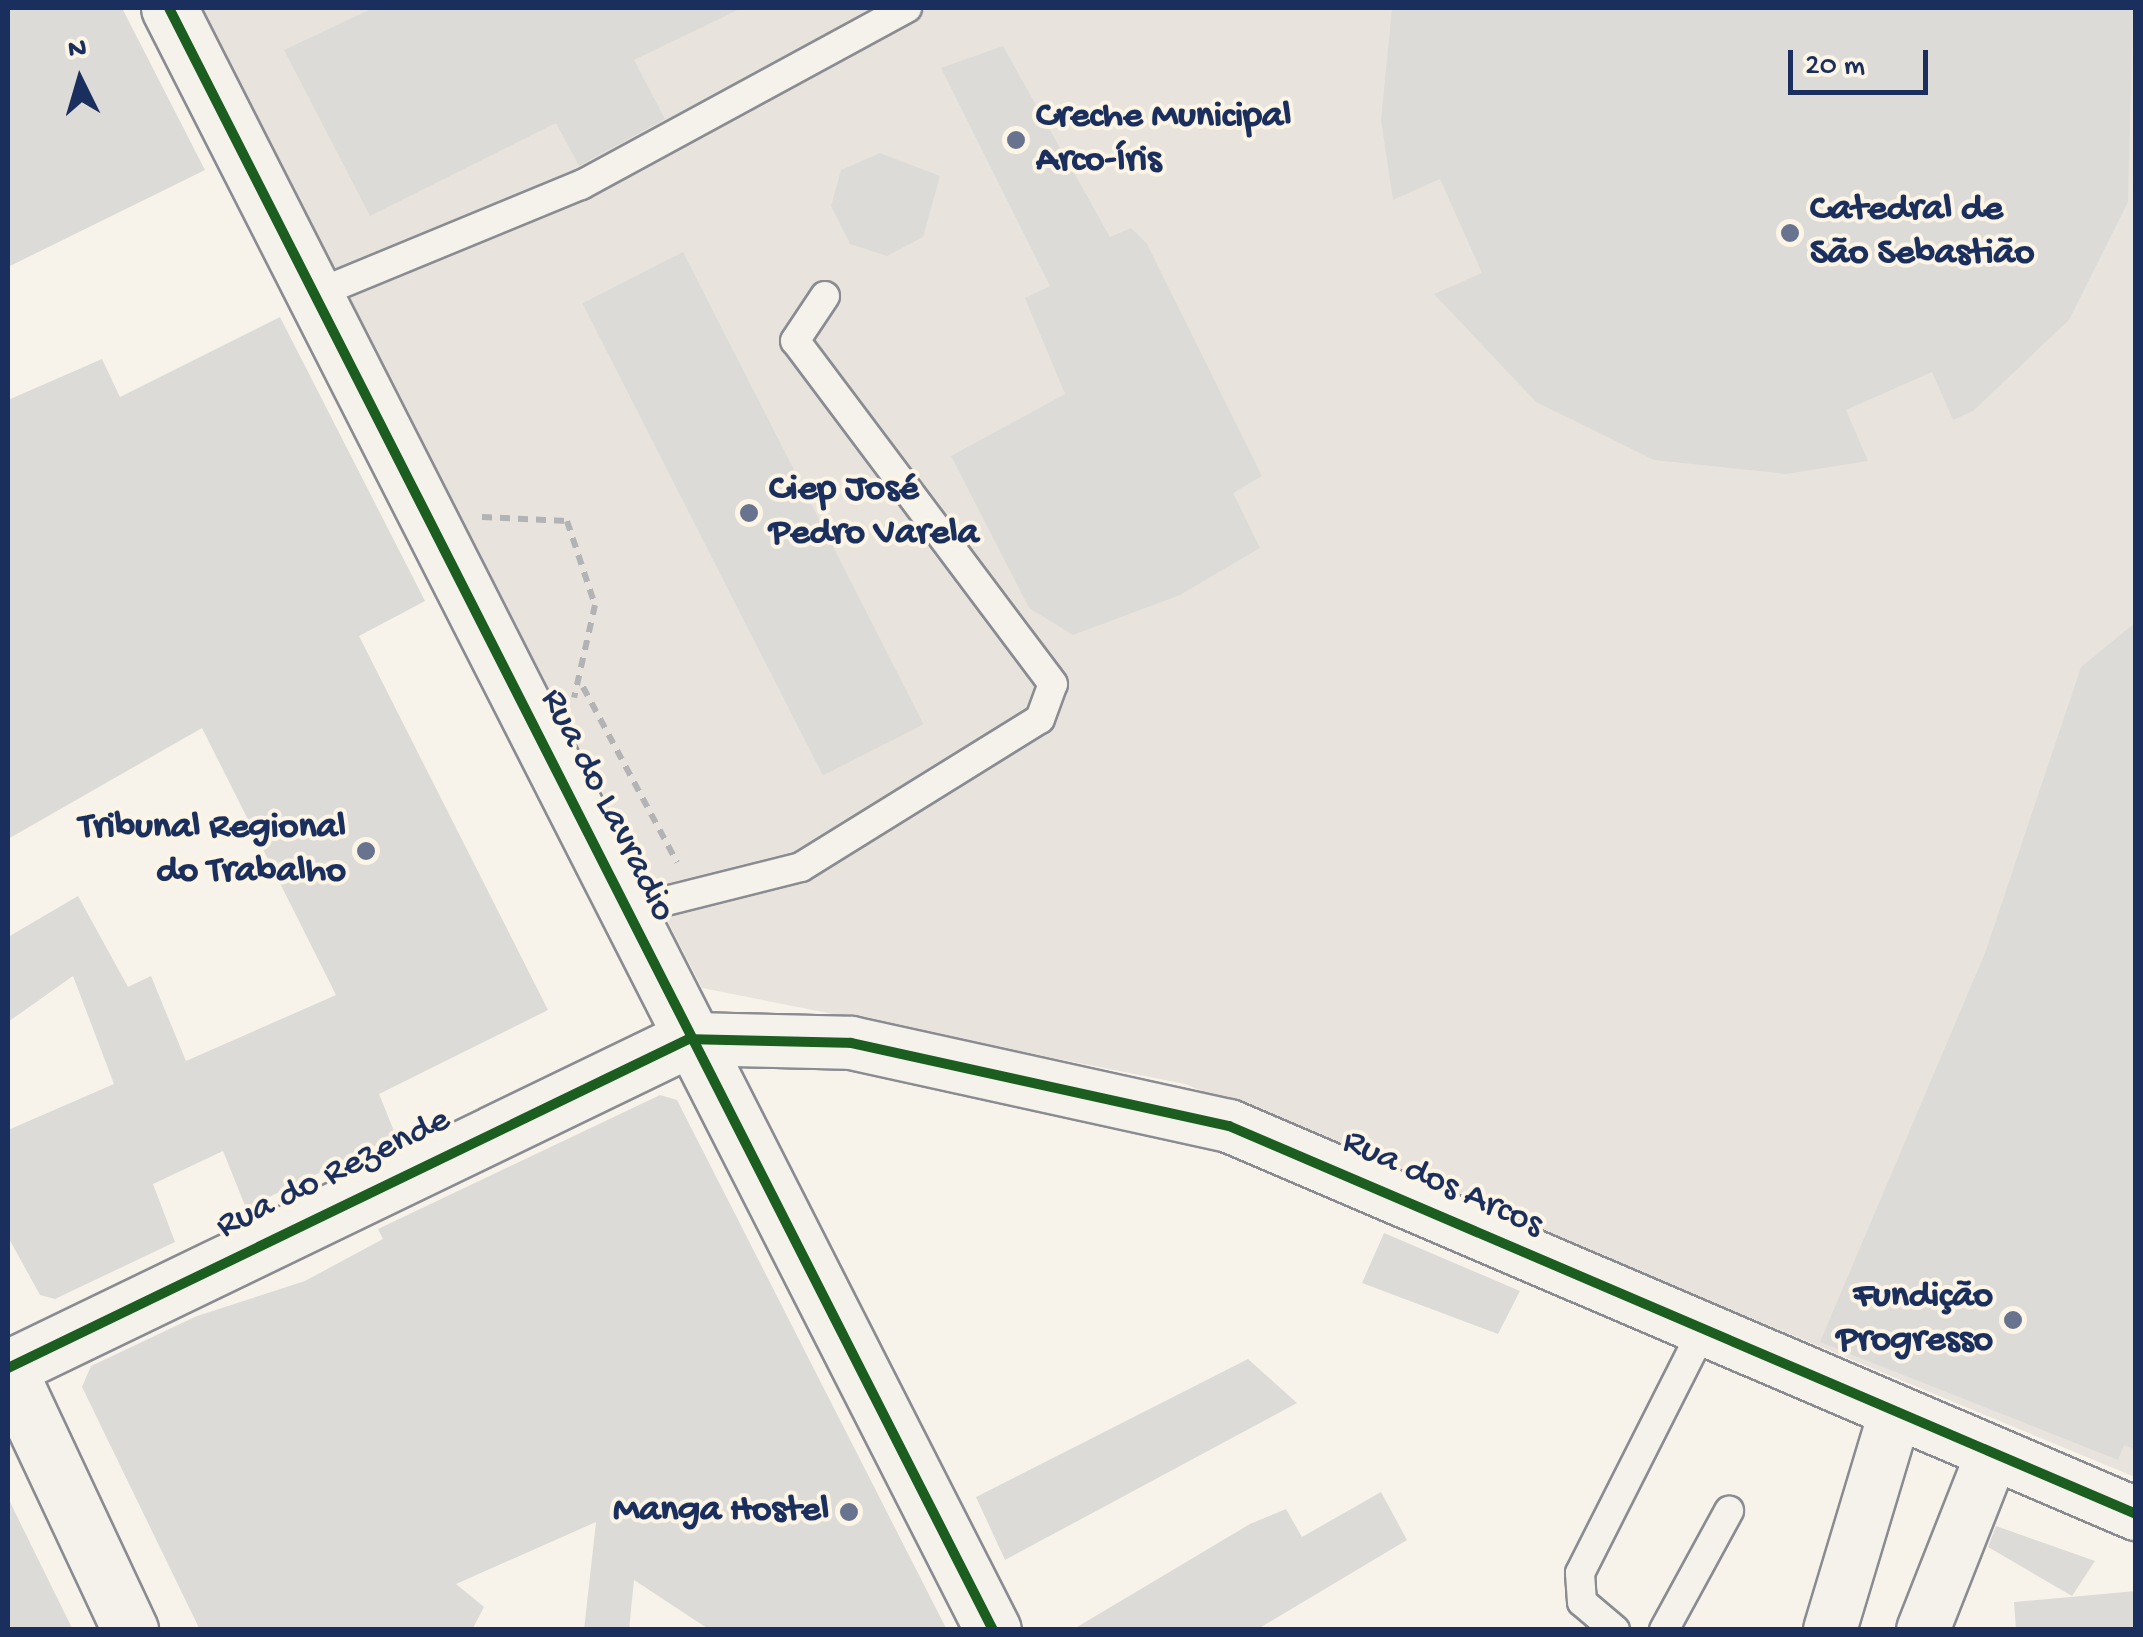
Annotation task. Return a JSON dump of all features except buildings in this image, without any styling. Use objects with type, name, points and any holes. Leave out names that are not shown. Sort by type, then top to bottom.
[{"type":"street","name":"Rua do Lavradio","points":[[169,8],[992,1630]]},
{"type":"street","name":"Rua dos Arcos","points":[[689,1039],[851,1043],[1228,1126],[1894,1416],[2136,1514]]},
{"type":"street","name":"Rua do Rezende","points":[[8,1369],[689,1039]]},
{"type":"street","points":[[8,1369],[130,1630]]},
{"type":"street","points":[[1830,1630],[1894,1416]]},
{"type":"street","points":[[1923,1630],[1991,1457]]},
{"type":"lane","points":[[316,294],[582,185],[906,8]]},
{"type":"lane","points":[[626,912],[801,867],[962,773],[1040,719],[1052,684],[796,341],[826,296]]},
{"type":"lane","points":[[1615,1630],[1582,1602],[1580,1573],[1702,1332]]},
{"type":"lane","points":[[1664,1630],[1729,1512]]},
{"type":"path","points":[[506,514],[568,522],[595,605],[584,687],[638,802],[698,896]]},
{"type":"path","points":[[539,739],[584,687]]},
{"type":"shaded area","points":[[198,8],[2135,8],[2135,1477],[1185,1084],[702,988]]},
{"type":"cycle path","points":[[169,8],[993,1630]]},
{"type":"cycle path","points":[[8,1368],[689,1039],[851,1043],[1229,1126],[2136,1514]]},
{"type":"place","name":"Creche Municipal Arco-Íris","points":[[1016,140]]},
{"type":"place","name":"Catedral de São Sebastião","points":[[1790,233]]},
{"type":"place","name":"Ciep José Pedro Varela","points":[[749,513]]},
{"type":"place","name":"Tribunal Regional do Trabalho","points":[[366,851]]},
{"type":"place","name":"Fundição Progresso","points":[[2013,1320]]},
{"type":"place","name":"Manga Hostel","points":[[849,1512]]}]
